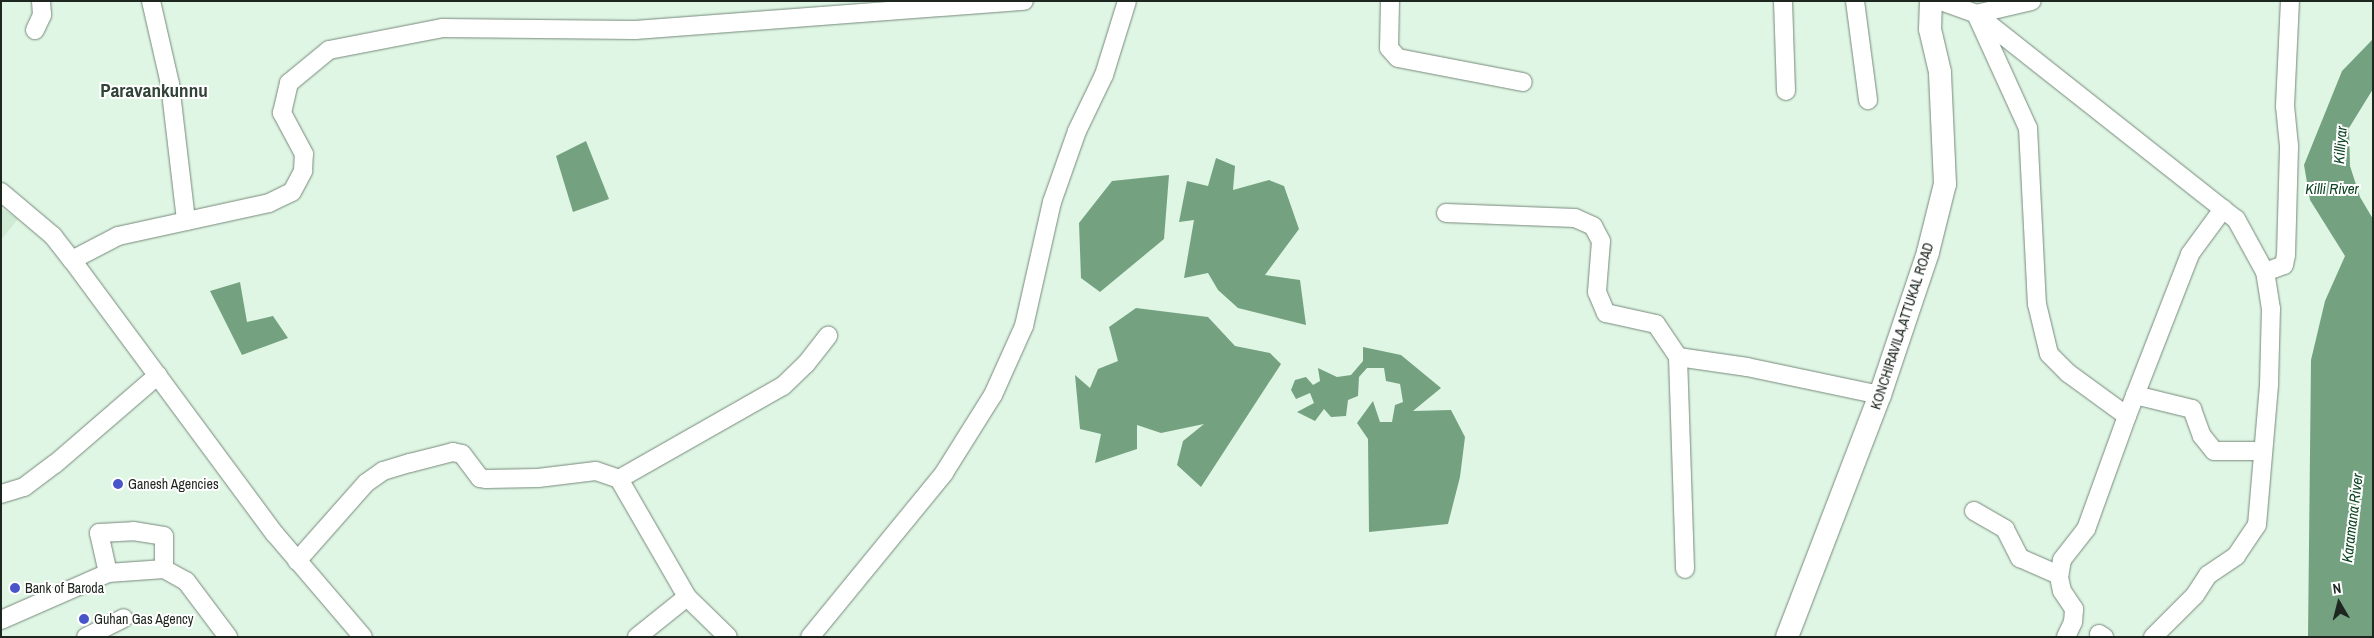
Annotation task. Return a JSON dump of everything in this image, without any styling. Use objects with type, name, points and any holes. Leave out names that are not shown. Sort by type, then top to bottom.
[{"type":"main road","name":"KONCHIRAVILA,ATTUKAL ROAD","points":[[1787,637],[1880,395],[1928,252],[1945,184],[1940,72],[1930,29],[1931,1]]},
{"type":"street","points":[[35,30],[42,15],[41,1]]},
{"type":"street","points":[[151,1],[170,84],[186,221]]},
{"type":"street","points":[[72,260],[118,236],[269,203],[292,192],[303,170],[304,154],[282,114],[289,83],[329,50],[442,28],[635,30],[811,10],[1024,1]]},
{"type":"street","points":[[810,637],[944,473],[993,395],[1024,326],[1052,202],[1077,130],[1104,75],[1127,1]]},
{"type":"street","points":[[1390,1],[1387,34],[1389,48],[1398,58],[1523,82]]},
{"type":"street","points":[[1782,1],[1786,91]]},
{"type":"street","points":[[1855,1],[1868,100]]},
{"type":"street","points":[[1941,1],[1976,14],[2236,219],[2265,272],[2271,309],[2257,525],[2236,556],[2208,575],[2195,595],[2153,637]]},
{"type":"street","points":[[1976,14],[2032,1]]},
{"type":"street","points":[[2265,272],[2284,265],[2286,255],[2289,146],[2285,106],[2290,1]]},
{"type":"street","points":[[1976,14],[2028,128],[2037,304],[2049,354],[2068,373],[2127,416]]},
{"type":"street","points":[[1,192],[52,236],[72,260],[297,561],[363,637]]},
{"type":"street","points":[[2066,637],[2073,622],[2074,609],[2062,591],[2059,575],[2062,560],[2086,529],[2127,416],[2190,254],[2223,209]]},
{"type":"street","points":[[1446,213],[1575,218],[1592,226],[1601,241],[1597,292],[1606,313],[1656,324],[1678,358],[1686,569]]},
{"type":"street","points":[[619,479],[783,386],[806,364],[828,336]]},
{"type":"street","points":[[1678,358],[1746,367],[1880,395]]},
{"type":"street","points":[[1,494],[24,487],[55,464],[158,375]]},
{"type":"street","points":[[2135,395],[2192,409],[2202,436],[2214,450],[2263,451]]},
{"type":"street","points":[[297,561],[366,484],[383,472],[434,456],[462,454],[480,478],[538,478],[596,470],[619,479],[687,598],[728,637]]},
{"type":"street","points":[[1974,511],[2005,529],[2020,558],[2059,575]]},
{"type":"street","points":[[108,573],[100,533],[133,531],[164,536],[164,569]]},
{"type":"street","points":[[1,620],[108,573],[164,569],[186,581],[228,637]]},
{"type":"street","points":[[637,637],[687,598]]},
{"type":"street","points":[[86,637],[124,618]]},
{"type":"shaded area","points":[[1,208],[18,219],[1,240]]},
{"type":"water","points":[[2373,39],[2373,89],[2349,128],[2350,166],[2360,197],[2373,219],[2373,637],[2308,637],[2311,360],[2325,301],[2345,256],[2310,200],[2304,165],[2342,71]]},
{"type":"water","points":[[586,141],[609,199],[573,212],[556,156]]},
{"type":"water","points":[[1216,158],[1235,166],[1233,190],[1269,180],[1284,186],[1299,229],[1265,275],[1300,280],[1306,325],[1238,308],[1218,290],[1208,273],[1184,278],[1194,220],[1179,222],[1187,181],[1208,186]]},
{"type":"water","points":[[1169,175],[1164,239],[1100,292],[1081,278],[1079,223],[1112,181]]},
{"type":"water","points":[[240,282],[247,322],[273,316],[288,338],[242,355],[210,291]]},
{"type":"water","points":[[1136,308],[1208,317],[1235,346],[1270,353],[1281,364],[1201,487],[1177,465],[1183,441],[1204,424],[1161,433],[1137,425],[1137,449],[1095,463],[1101,434],[1080,429],[1075,375],[1090,388],[1098,369],[1118,361],[1109,327]]},
{"type":"water","points":[[1363,347],[1401,355],[1441,388],[1413,411],[1451,410],[1465,437],[1460,477],[1448,524],[1369,532],[1368,439],[1357,423],[1373,401],[1380,422],[1392,422],[1395,405],[1403,402],[1400,384],[1386,381],[1384,368],[1367,368],[1359,377],[1358,396],[1348,400],[1346,416],[1331,417],[1324,409],[1315,421],[1297,412],[1314,403],[1310,393],[1296,399],[1291,390],[1295,380],[1306,377],[1313,385],[1320,381],[1318,368],[1337,377],[1351,375],[1363,361]]},
{"type":"place","name":"Ganesh Agencies","points":[[118,484]]},
{"type":"place","name":"Bank of Baroda","points":[[15,588]]},
{"type":"place","name":"Guhan Gas Agency","points":[[84,619]]},
{"type":"district","name":"Paravankunnu","points":[[154,91]]},
{"type":"water label","name":"Killiyar","points":[[2340,145]]},
{"type":"water label","name":"Killi River","points":[[2332,189]]},
{"type":"water label","name":"Karamana River","points":[[2352,518]]}]
